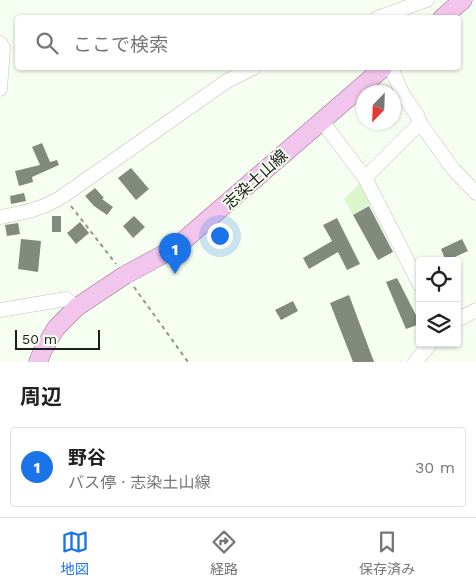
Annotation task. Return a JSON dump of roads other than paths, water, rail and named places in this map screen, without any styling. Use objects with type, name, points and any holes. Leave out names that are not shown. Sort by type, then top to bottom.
[{"type":"main road","points":[[446,15],[463,0]]},
{"type":"main road","name":"志染土山線","points":[[38,362],[56,328],[77,307],[125,275],[175,248],[381,70]]},
{"type":"street","points":[[381,15],[393,5],[427,0]]},
{"type":"street","points":[[0,43],[3,48],[0,89]]},
{"type":"street","points":[[0,217],[29,212],[64,196],[227,81],[249,70]]},
{"type":"street","points":[[392,70],[403,95],[420,122],[453,169],[476,193]]},
{"type":"street","points":[[321,120],[365,178],[416,277]]},
{"type":"street","points":[[365,178],[420,122]]},
{"type":"street","points":[[0,310],[66,299],[77,307]]},
{"type":"street","points":[[461,318],[476,310]]},
{"type":"street","points":[[415,362],[428,347]]},
{"type":"place","name":"野谷","points":[[175,274]]}]
